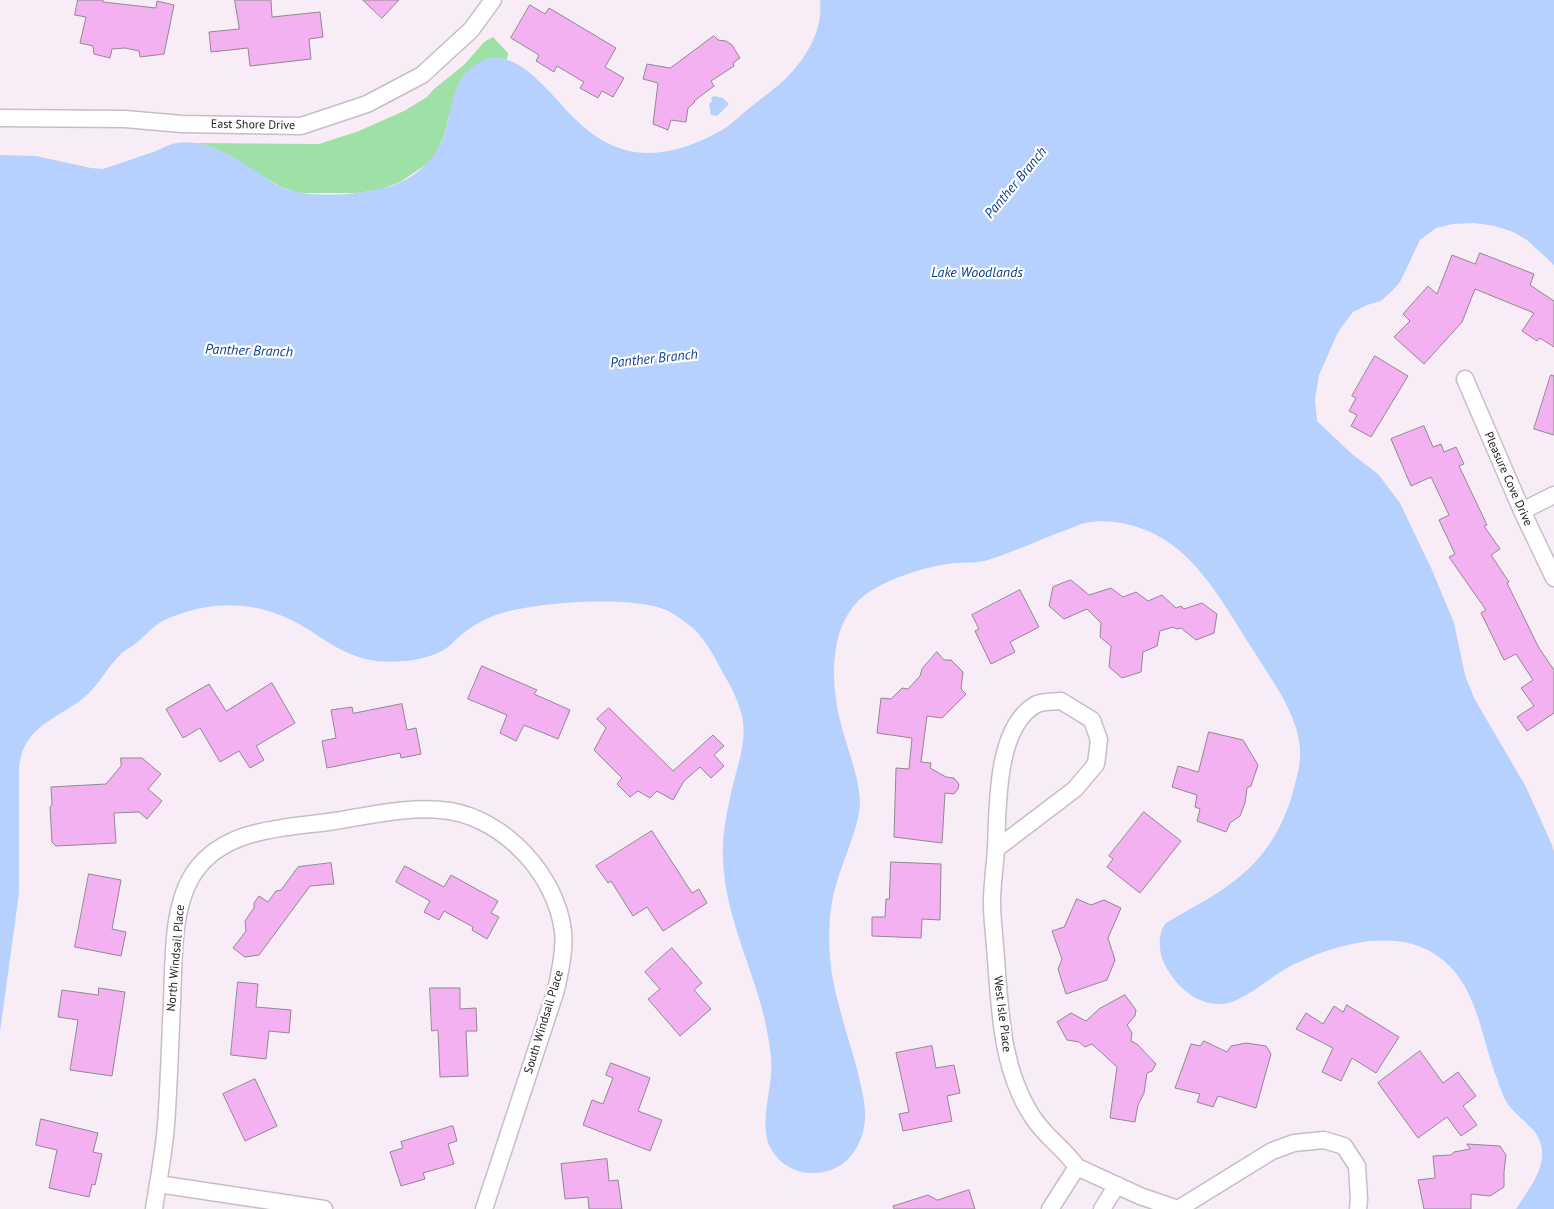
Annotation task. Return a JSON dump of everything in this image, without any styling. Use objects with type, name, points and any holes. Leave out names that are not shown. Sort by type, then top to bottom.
[{"type":"street","name":"East Shore Drive","points":[[0,118],[125,118],[182,124],[301,126],[367,104],[422,74],[471,30],[493,0]]},
{"type":"street","name":"Pleasure Cove Drive","points":[[1465,379],[1522,511],[1554,578]]},
{"type":"street","points":[[1522,511],[1554,495]]},
{"type":"street","name":"West Isle Place","points":[[996,849],[1075,789],[1096,764],[1099,740],[1092,720],[1062,700],[1036,705],[1016,723],[1005,751],[1001,773],[992,902],[1000,1013],[1007,1055],[1019,1092],[1032,1116],[1048,1137],[1072,1159],[1077,1167],[1140,1196],[1178,1209],[1272,1151],[1294,1143],[1324,1140],[1344,1146],[1357,1166],[1358,1209]]},
{"type":"street","name":"South Windsail Place","points":[[342,820],[399,811],[426,809],[451,811],[474,818],[494,828],[514,842],[534,864],[547,885],[557,908],[563,931],[562,961],[556,990],[484,1209]]},
{"type":"street","name":"North Windsail Place","points":[[154,1209],[166,1127],[174,956],[179,906],[186,888],[196,869],[210,855],[243,836],[268,830],[342,820]]},
{"type":"street","points":[[1050,1209],[1077,1167]]},
{"type":"street","points":[[158,1184],[324,1209]]},
{"type":"street","points":[[1102,1209],[1117,1185]]},
{"type":"green space","points":[[493,37],[508,53],[507,59],[490,58],[455,94],[443,138],[436,153],[427,164],[400,182],[379,190],[356,193],[299,193],[281,187],[214,148],[197,143],[319,144],[359,131],[404,111],[427,97],[465,64],[484,42]]},
{"type":"water","name":"Lake Woodlands","points":[[820,0],[1554,0],[1554,265],[1527,240],[1513,232],[1495,226],[1474,223],[1453,224],[1436,228],[1420,240],[1400,282],[1393,290],[1381,301],[1353,312],[1338,332],[1319,375],[1315,399],[1317,421],[1352,454],[1378,474],[1400,503],[1432,570],[1454,623],[1465,675],[1474,698],[1526,787],[1552,845],[1554,852],[1554,1209],[1516,1209],[1538,1172],[1542,1152],[1540,1142],[1535,1132],[1505,1100],[1469,994],[1450,966],[1436,955],[1419,946],[1400,942],[1361,942],[1304,960],[1287,968],[1236,1000],[1217,1004],[1197,998],[1179,985],[1172,977],[1161,954],[1161,932],[1165,924],[1227,887],[1256,861],[1267,847],[1277,832],[1292,796],[1300,763],[1300,744],[1295,725],[1282,696],[1205,577],[1181,552],[1159,536],[1139,527],[1117,522],[1095,521],[1083,523],[988,560],[930,567],[903,576],[878,587],[858,601],[842,626],[835,655],[836,701],[857,779],[860,800],[856,825],[839,874],[833,899],[829,936],[831,968],[842,1019],[863,1094],[865,1120],[860,1142],[855,1151],[848,1159],[831,1170],[821,1173],[809,1173],[785,1165],[772,1151],[767,1137],[766,1110],[771,1071],[769,1042],[758,996],[729,904],[723,857],[723,840],[727,814],[744,730],[740,708],[711,650],[695,630],[666,610],[650,605],[581,602],[512,610],[492,616],[476,625],[435,654],[412,660],[390,662],[365,659],[343,651],[293,621],[261,609],[244,606],[211,606],[161,622],[121,654],[96,685],[80,701],[35,732],[23,750],[19,767],[19,893],[0,1032],[0,155],[36,156],[103,169],[172,144],[181,142],[194,143],[213,147],[230,155],[281,187],[293,191],[323,195],[373,191],[399,183],[426,165],[440,146],[454,95],[463,76],[470,68],[480,62],[493,58],[510,61],[531,74],[567,111],[600,139],[615,147],[631,151],[646,153],[662,152],[692,144],[729,126],[780,84],[797,67],[810,46],[819,24]]},
{"type":"water","points":[[714,96],[723,98],[729,104],[717,116],[711,115],[709,104]]},
{"type":"building","points":[[78,0],[103,0],[103,2],[156,8],[157,1],[174,5],[164,54],[140,57],[139,51],[125,48],[112,49],[110,58],[94,54],[93,46],[80,43],[86,17],[75,15]]},
{"type":"building","points":[[235,0],[271,0],[272,17],[320,12],[323,37],[309,39],[311,59],[250,66],[248,48],[211,52],[209,32],[239,29]]},
{"type":"building","points":[[363,0],[399,0],[382,18]]},
{"type":"building","points":[[530,5],[545,14],[549,8],[616,48],[605,67],[624,78],[613,97],[602,91],[598,98],[580,88],[584,82],[557,66],[554,72],[536,61],[539,55],[511,38]]},
{"type":"building","points":[[714,36],[718,40],[726,41],[732,45],[740,58],[733,63],[734,66],[711,81],[714,86],[688,108],[686,122],[671,120],[668,130],[653,124],[658,83],[643,79],[647,64],[670,68]]},
{"type":"building","points":[[1480,253],[1534,274],[1530,285],[1554,301],[1554,347],[1540,338],[1537,341],[1522,331],[1534,313],[1475,289],[1462,322],[1424,364],[1394,337],[1410,321],[1403,314],[1428,286],[1437,294],[1452,255],[1475,264]]},
{"type":"building","points":[[1375,356],[1408,376],[1371,437],[1351,426],[1357,415],[1349,411],[1356,398],[1352,396]]},
{"type":"building","points":[[1551,375],[1554,376],[1554,435],[1534,429]]},
{"type":"building","points":[[1424,426],[1433,447],[1441,444],[1444,452],[1456,447],[1464,464],[1459,466],[1487,525],[1484,526],[1500,549],[1491,555],[1509,582],[1507,583],[1539,648],[1554,670],[1554,713],[1527,731],[1517,717],[1534,706],[1521,688],[1533,680],[1516,654],[1504,660],[1481,613],[1486,610],[1449,557],[1455,554],[1439,520],[1449,515],[1431,477],[1411,486],[1391,439]]},
{"type":"building","points":[[1071,580],[1089,595],[1111,588],[1123,597],[1136,592],[1148,601],[1162,595],[1176,608],[1181,606],[1184,609],[1202,603],[1217,614],[1214,633],[1196,640],[1181,628],[1173,627],[1160,631],[1157,646],[1143,652],[1141,672],[1122,678],[1109,667],[1111,646],[1100,637],[1101,623],[1087,609],[1064,619],[1049,606],[1053,587]]},
{"type":"building","points":[[1020,590],[1039,627],[1010,642],[1015,652],[991,664],[975,631],[979,629],[972,615]]},
{"type":"building","points":[[937,652],[944,660],[951,660],[963,672],[961,689],[966,694],[942,718],[927,716],[921,762],[931,763],[930,768],[946,777],[954,778],[959,784],[954,794],[945,793],[942,843],[894,837],[896,768],[909,769],[912,738],[877,733],[881,698],[891,699],[902,688],[908,689]]},
{"type":"building","points":[[482,666],[537,690],[534,694],[570,710],[558,739],[524,725],[516,741],[500,733],[507,715],[468,699]]},
{"type":"building","points":[[272,683],[295,723],[256,746],[264,760],[250,768],[239,751],[220,762],[200,728],[183,738],[166,709],[209,684],[226,711]]},
{"type":"building","points":[[402,704],[407,730],[416,728],[421,754],[401,758],[400,753],[327,768],[322,741],[336,738],[331,710],[352,707],[353,713]]},
{"type":"building","points":[[609,708],[673,771],[713,735],[724,746],[714,755],[724,766],[711,778],[700,767],[684,781],[673,800],[657,791],[650,798],[638,791],[630,797],[617,784],[622,778],[594,750],[606,728],[597,719]]},
{"type":"building","points":[[1209,732],[1243,740],[1258,765],[1251,786],[1247,788],[1245,803],[1240,816],[1230,823],[1226,832],[1197,821],[1200,809],[1195,807],[1197,795],[1172,787],[1178,766],[1198,772]]},
{"type":"building","points":[[121,758],[142,758],[161,774],[148,789],[162,801],[147,819],[139,812],[114,813],[116,843],[56,846],[52,842],[51,787],[106,784],[121,766]]},
{"type":"building","points":[[1144,812],[1181,841],[1140,893],[1107,867],[1113,859],[1109,856]]},
{"type":"building","points":[[652,831],[692,893],[699,889],[707,903],[663,931],[647,907],[633,916],[611,881],[608,883],[596,866]]},
{"type":"building","points":[[891,862],[941,864],[940,920],[922,919],[921,938],[872,936],[872,917],[885,917],[886,899],[889,899]]},
{"type":"building","points":[[331,863],[334,884],[310,886],[259,955],[245,957],[233,948],[246,931],[245,921],[254,908],[254,903],[259,896],[268,902],[276,891],[281,890],[298,867]]},
{"type":"building","points":[[405,866],[444,887],[451,875],[498,901],[491,913],[499,917],[487,939],[472,930],[473,927],[444,911],[439,920],[424,912],[430,901],[396,882]]},
{"type":"building","points":[[89,874],[121,880],[112,929],[126,932],[121,956],[75,947]]},
{"type":"building","points":[[1077,899],[1091,905],[1104,900],[1121,908],[1108,938],[1115,960],[1107,980],[1066,994],[1058,969],[1062,959],[1052,931],[1064,927]]},
{"type":"building","points":[[672,948],[702,983],[694,990],[711,1009],[680,1036],[648,999],[660,989],[645,972]]},
{"type":"building","points":[[238,982],[258,984],[256,1007],[291,1010],[289,1033],[269,1031],[266,1059],[231,1055]]},
{"type":"building","points":[[99,988],[125,992],[112,1076],[70,1070],[78,1020],[58,1017],[62,990],[98,995]]},
{"type":"building","points":[[430,988],[460,988],[460,1009],[476,1008],[477,1031],[466,1031],[468,1076],[440,1077],[438,1030],[432,1031]]},
{"type":"building","points":[[1125,995],[1136,1010],[1135,1016],[1127,1025],[1132,1033],[1131,1041],[1137,1044],[1156,1064],[1152,1071],[1147,1073],[1144,1093],[1138,1105],[1135,1122],[1110,1118],[1117,1067],[1092,1044],[1085,1047],[1079,1042],[1067,1040],[1057,1022],[1071,1013],[1086,1021],[1099,1009]]},
{"type":"building","points":[[1347,1005],[1399,1037],[1376,1073],[1352,1058],[1341,1081],[1322,1072],[1333,1048],[1296,1029],[1306,1013],[1323,1024],[1334,1006],[1343,1012]]},
{"type":"building","points":[[1204,1041],[1227,1052],[1231,1046],[1246,1043],[1266,1046],[1271,1054],[1256,1108],[1218,1096],[1213,1107],[1197,1102],[1200,1094],[1175,1088],[1191,1044],[1200,1046]]},
{"type":"building","points":[[932,1046],[936,1068],[954,1065],[960,1093],[947,1096],[952,1121],[903,1131],[899,1114],[909,1112],[896,1053]]},
{"type":"building","points":[[1420,1051],[1443,1083],[1458,1072],[1476,1096],[1463,1106],[1477,1125],[1461,1136],[1447,1117],[1418,1138],[1378,1083]]},
{"type":"building","points":[[611,1063],[650,1078],[638,1111],[662,1120],[650,1151],[583,1125],[592,1100],[603,1104],[613,1078],[606,1075]]},
{"type":"building","points":[[255,1079],[277,1126],[245,1141],[223,1094]]},
{"type":"building","points":[[41,1119],[98,1133],[93,1152],[102,1154],[95,1185],[92,1184],[89,1197],[49,1188],[57,1150],[36,1145]]},
{"type":"building","points":[[453,1126],[457,1141],[448,1144],[454,1164],[423,1173],[425,1179],[401,1186],[390,1152],[403,1148],[401,1142]]},
{"type":"building","points":[[1467,1144],[1500,1146],[1506,1155],[1504,1187],[1490,1196],[1471,1194],[1471,1209],[1424,1209],[1418,1180],[1435,1178],[1433,1156],[1451,1155],[1454,1152],[1470,1149]]},
{"type":"building","points":[[607,1159],[609,1181],[618,1180],[622,1209],[589,1209],[588,1197],[565,1199],[561,1164]]},
{"type":"building","points":[[969,1190],[975,1209],[894,1209],[893,1206],[928,1195],[937,1200]]},
{"type":"water label","name":"Panther Branch","points":[[1016,183]]},
{"type":"water label","name":"Panther Branch","points":[[249,351]]},
{"type":"water label","name":"Panther Branch","points":[[654,359]]}]
